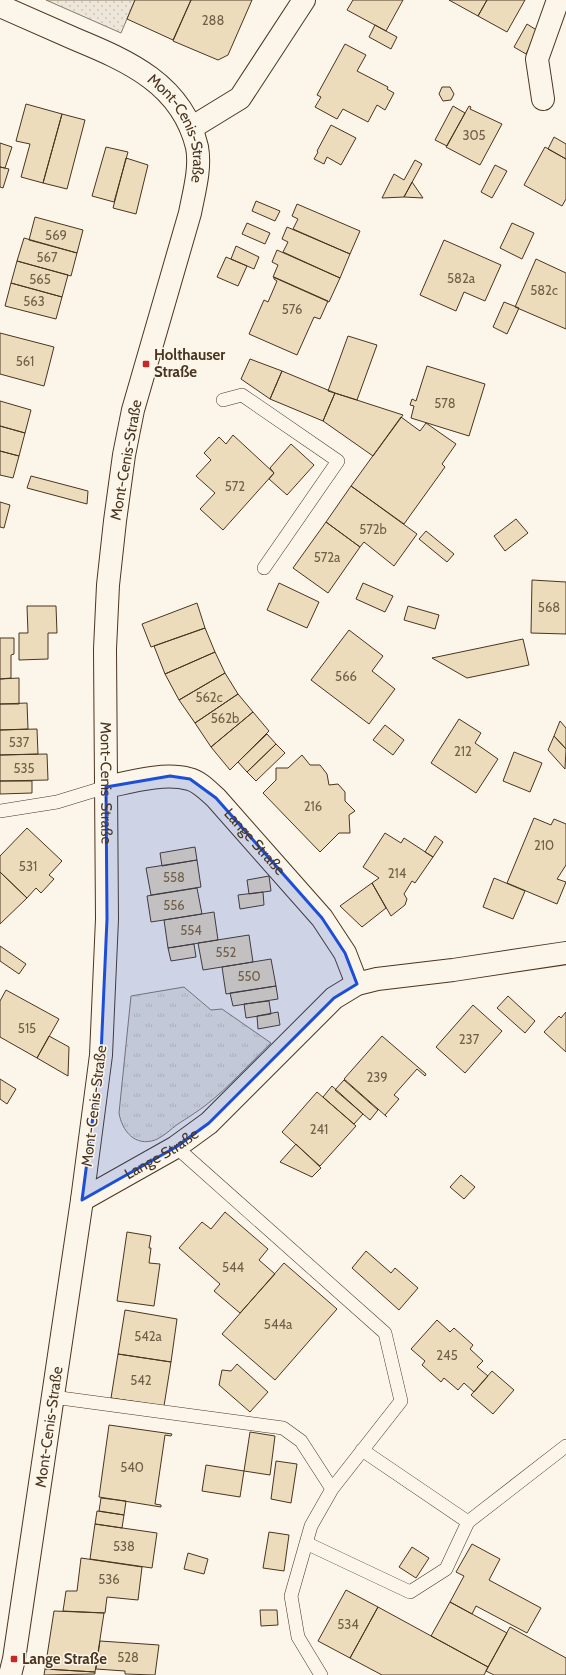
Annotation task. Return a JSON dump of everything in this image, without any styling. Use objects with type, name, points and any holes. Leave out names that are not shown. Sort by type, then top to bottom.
[{"type":"main road","points":[[191,128],[240,98],[304,0]]},
{"type":"main road","points":[[543,98],[537,59],[558,0]]},
{"type":"main road","name":"Mont-Cenis-Straße","points":[[0,6],[122,59],[139,69],[169,93],[182,111],[191,128],[197,148],[198,165],[195,188],[175,267],[133,410],[124,454],[115,521],[108,585],[105,648],[107,919],[101,1054],[82,1200],[29,1567],[10,1675]]},
{"type":"main road","name":"Lange Straße","points":[[106,788],[134,781],[170,776],[190,779],[204,788],[216,798],[322,918],[345,952],[357,984]]},
{"type":"main road","name":"Lange Straße","points":[[82,1200],[176,1147],[209,1123],[334,998],[357,984],[377,979],[453,970],[566,953]]},
{"type":"lane","points":[[223,400],[242,395],[338,461],[264,568]]},
{"type":"lane","points":[[0,811],[57,802],[106,788]]},
{"type":"lane","points":[[176,1147],[385,1333],[401,1400],[332,1489],[311,1526],[291,1596],[298,1637],[321,1675]]},
{"type":"lane","points":[[53,1397],[283,1428],[301,1441],[332,1489]]},
{"type":"lane","points":[[306,1543],[410,1592],[446,1569],[468,1522],[566,1446]]},
{"type":"lane","points":[[362,1450],[468,1522]]},
{"type":"highlighted area","points":[[170,776],[190,779],[216,798],[322,918],[345,953],[357,984],[334,998],[209,1123],[176,1147],[82,1200],[101,1055],[107,919],[106,787]]},
{"type":"green space","points":[[46,0],[135,0],[121,33]]},
{"type":"green space","points":[[184,987],[211,1010],[222,1009],[271,1043],[231,1083],[196,1113],[158,1139],[148,1142],[141,1141],[131,1136],[126,1131],[119,1113],[131,996]]},
{"type":"building","points":[[135,0],[191,0],[173,40],[127,19]]},
{"type":"building","points":[[191,0],[252,0],[228,55],[218,60],[173,41]]},
{"type":"building","points":[[353,0],[403,0],[386,31],[347,10]]},
{"type":"building","points":[[449,0],[487,0],[478,16]]},
{"type":"building","points":[[487,0],[525,0],[507,32],[478,16]]},
{"type":"building","points":[[527,24],[538,31],[526,54],[514,47]]},
{"type":"building","points":[[375,25],[397,37],[391,49],[369,37]]},
{"type":"building","points":[[345,44],[366,55],[357,71],[388,87],[387,89],[394,93],[385,110],[377,105],[368,122],[343,109],[337,119],[315,107],[321,97],[317,95]]},
{"type":"building","points":[[442,87],[450,87],[454,94],[451,100],[443,101],[439,94]]},
{"type":"building","points":[[26,104],[62,114],[43,183],[21,177],[30,144],[16,141]]},
{"type":"building","points":[[453,106],[465,113],[447,146],[435,140]]},
{"type":"building","points":[[469,106],[471,107],[470,109],[502,124],[480,165],[446,147]]},
{"type":"building","points":[[62,114],[85,120],[67,189],[43,183]]},
{"type":"building","points":[[331,125],[356,138],[341,165],[327,157],[324,164],[314,159]]},
{"type":"building","points":[[554,137],[566,144],[566,159],[548,149]]},
{"type":"building","points":[[0,143],[12,147],[5,168],[0,167]]},
{"type":"building","points":[[106,147],[128,152],[114,202],[92,196]]},
{"type":"building","points":[[545,147],[566,159],[566,199],[562,206],[524,185]]},
{"type":"building","points":[[126,158],[148,165],[136,214],[113,208]]},
{"type":"building","points":[[415,160],[422,164],[404,197],[382,198],[394,174],[404,180]]},
{"type":"building","points":[[495,165],[507,171],[492,198],[481,192]]},
{"type":"building","points":[[0,167],[9,169],[3,188],[0,187]]},
{"type":"building","points":[[412,182],[423,198],[404,197]]},
{"type":"building","points":[[256,201],[280,211],[275,221],[252,211]]},
{"type":"building","points":[[297,204],[360,231],[350,254],[293,229],[298,219],[292,216]]},
{"type":"building","points":[[35,217],[83,230],[77,253],[29,240]]},
{"type":"building","points":[[247,223],[270,233],[265,244],[242,234]]},
{"type":"building","points":[[512,223],[534,233],[522,259],[500,248]]},
{"type":"building","points":[[287,227],[350,254],[340,278],[283,252],[288,242],[282,239]]},
{"type":"building","points":[[24,238],[77,253],[71,276],[17,261]]},
{"type":"building","points":[[444,240],[501,265],[485,301],[464,292],[456,311],[420,295]]},
{"type":"building","points":[[236,246],[259,257],[254,269],[231,259]]},
{"type":"building","points":[[277,250],[340,278],[329,302],[273,277],[278,265],[272,262]]},
{"type":"building","points":[[226,257],[247,266],[238,286],[217,277]]},
{"type":"building","points":[[536,259],[566,273],[566,329],[515,307]]},
{"type":"building","points":[[17,261],[68,275],[62,297],[11,283]]},
{"type":"building","points":[[274,277],[328,301],[320,319],[314,317],[297,355],[249,334],[264,300],[268,302],[277,281]]},
{"type":"building","points":[[11,283],[62,297],[56,319],[5,306]]},
{"type":"building","points":[[504,302],[519,308],[507,334],[493,327]]},
{"type":"building","points":[[0,333],[54,347],[44,386],[0,374]]},
{"type":"building","points":[[348,336],[377,345],[357,400],[328,391]]},
{"type":"building","points":[[250,359],[282,371],[270,399],[241,379]]},
{"type":"building","points":[[427,366],[485,384],[469,436],[411,418],[414,406],[410,405],[412,399],[416,401]]},
{"type":"building","points":[[282,371],[335,393],[323,421],[270,399]]},
{"type":"building","points":[[335,393],[403,415],[373,456],[323,421]]},
{"type":"building","points":[[0,401],[31,410],[25,433],[0,426]]},
{"type":"building","points":[[401,417],[420,431],[426,423],[456,444],[442,464],[445,467],[404,524],[351,486]]},
{"type":"building","points":[[0,426],[25,433],[19,456],[0,451]]},
{"type":"building","points":[[233,435],[274,473],[223,530],[200,509],[215,493],[196,476],[211,460],[204,453],[219,437],[226,444]]},
{"type":"building","points":[[291,444],[314,465],[287,495],[269,479],[274,473],[270,468]]},
{"type":"building","points":[[0,451],[19,456],[13,478],[0,475]]},
{"type":"building","points":[[31,476],[88,491],[87,504],[27,488]]},
{"type":"building","points":[[351,486],[417,534],[394,566],[364,542],[360,547],[326,522]]},
{"type":"building","points":[[0,502],[10,505],[4,528],[0,527]]},
{"type":"building","points":[[516,519],[528,533],[505,551],[494,536]]},
{"type":"building","points":[[326,522],[360,547],[328,593],[293,568]]},
{"type":"building","points":[[426,531],[454,554],[447,562],[419,539]]},
{"type":"building","points":[[532,580],[566,582],[566,634],[531,633]]},
{"type":"building","points":[[279,583],[319,602],[307,628],[267,610]]},
{"type":"building","points":[[363,583],[393,596],[385,612],[356,599]]},
{"type":"building","points":[[197,603],[205,628],[151,647],[142,624]]},
{"type":"building","points":[[27,606],[56,606],[57,633],[48,633],[48,659],[19,660],[19,633],[28,633]]},
{"type":"building","points":[[408,606],[439,615],[435,629],[404,620]]},
{"type":"building","points":[[205,628],[215,652],[165,674],[154,646]]},
{"type":"building","points":[[349,630],[383,656],[372,671],[395,689],[369,724],[311,680]]},
{"type":"building","points":[[0,638],[14,638],[14,654],[11,655],[11,678],[0,679]]},
{"type":"building","points":[[523,639],[529,665],[467,678],[432,658]]},
{"type":"building","points":[[215,652],[225,673],[179,700],[165,674]]},
{"type":"building","points":[[225,673],[238,694],[195,723],[179,700]]},
{"type":"building","points":[[19,678],[19,704],[0,704],[0,679]]},
{"type":"building","points":[[238,694],[253,712],[211,747],[195,723]]},
{"type":"building","points":[[27,703],[28,729],[0,730],[0,704]]},
{"type":"building","points":[[253,712],[269,731],[230,770],[211,747]]},
{"type":"building","points":[[459,719],[481,733],[475,743],[498,759],[476,793],[431,763]]},
{"type":"building","points":[[560,721],[566,728],[566,749],[554,736]]},
{"type":"building","points":[[385,725],[404,740],[393,755],[373,740]]},
{"type":"building","points":[[37,729],[38,754],[0,755],[0,730]]},
{"type":"building","points":[[267,734],[276,744],[247,772],[238,762]]},
{"type":"building","points":[[554,736],[566,749],[565,769],[548,750]]},
{"type":"building","points":[[276,744],[285,753],[256,781],[247,772]]},
{"type":"building","points":[[514,752],[542,763],[530,792],[503,781]]},
{"type":"building","points":[[47,754],[48,780],[0,781],[0,755]]},
{"type":"building","points":[[302,755],[310,765],[320,765],[327,774],[329,785],[338,784],[345,792],[345,801],[355,811],[349,815],[350,833],[339,833],[320,852],[263,793],[276,780],[276,768],[288,768]]},
{"type":"building","points":[[0,781],[32,781],[32,793],[0,794]]},
{"type":"building","points":[[534,818],[551,825],[554,819],[566,824],[566,865],[557,879],[566,882],[557,904],[507,883]]},
{"type":"building","points":[[27,828],[62,861],[49,875],[54,879],[41,893],[36,888],[27,898],[0,872],[0,856]]},
{"type":"building","points":[[385,833],[401,843],[404,838],[433,857],[415,883],[412,881],[404,894],[407,899],[405,905],[391,916],[372,883],[379,878],[363,867]]},
{"type":"building","points":[[435,836],[443,842],[433,857],[425,852]]},
{"type":"building","points":[[195,847],[197,860],[162,866],[160,853]]},
{"type":"building","points":[[197,860],[201,887],[151,895],[146,868]]},
{"type":"building","points":[[0,872],[27,898],[0,924]]},
{"type":"building","points":[[269,876],[271,891],[249,894],[247,880]]},
{"type":"building","points":[[494,878],[525,891],[513,919],[483,907]]},
{"type":"building","points":[[372,883],[386,908],[362,927],[340,906]]},
{"type":"building","points":[[197,888],[202,914],[151,922],[147,896]]},
{"type":"building","points":[[263,892],[264,905],[240,909],[238,895]]},
{"type":"building","points":[[214,912],[218,940],[168,948],[164,920]]},
{"type":"building","points":[[249,935],[253,962],[203,970],[198,943]]},
{"type":"building","points":[[194,944],[196,957],[171,961],[168,948]]},
{"type":"building","points":[[0,946],[26,964],[19,974],[0,961]]},
{"type":"building","points":[[271,959],[276,986],[226,994],[222,967]]},
{"type":"building","points":[[276,986],[278,999],[233,1006],[230,993]]},
{"type":"building","points":[[6,990],[59,1019],[37,1058],[0,1037],[0,1001]]},
{"type":"building","points":[[508,996],[535,1021],[525,1033],[497,1008]]},
{"type":"building","points":[[269,1001],[271,1014],[246,1018],[244,1004]]},
{"type":"building","points":[[473,1005],[502,1031],[465,1073],[436,1047]]},
{"type":"building","points":[[278,1012],[280,1025],[258,1029],[257,1016]]},
{"type":"building","points":[[566,1012],[566,1052],[544,1032],[559,1016],[561,1018]]},
{"type":"building","points":[[49,1036],[69,1047],[68,1076],[37,1058]]},
{"type":"building","points":[[382,1036],[426,1074],[425,1076],[417,1069],[394,1095],[399,1099],[385,1115],[387,1117],[344,1079]]},
{"type":"building","points":[[0,1079],[16,1089],[7,1104],[0,1099]]},
{"type":"building","points":[[344,1080],[378,1110],[370,1120],[335,1090]]},
{"type":"building","points":[[332,1086],[363,1114],[354,1124],[323,1097]]},
{"type":"building","points":[[317,1092],[356,1126],[320,1166],[282,1132]]},
{"type":"building","points":[[296,1144],[321,1168],[312,1177],[280,1162]]},
{"type":"building","points":[[461,1175],[475,1187],[464,1199],[450,1187]]},
{"type":"building","points":[[225,1212],[268,1249],[259,1260],[275,1274],[240,1313],[214,1291],[220,1284],[179,1248],[202,1222],[211,1229]]},
{"type":"building","points":[[127,1232],[151,1236],[149,1263],[160,1264],[154,1306],[117,1301]]},
{"type":"building","points":[[366,1251],[391,1273],[395,1268],[418,1288],[399,1310],[352,1268]]},
{"type":"building","points":[[284,1263],[337,1309],[275,1380],[222,1334]]},
{"type":"building","points":[[125,1310],[177,1319],[171,1362],[118,1354]]},
{"type":"building","points":[[437,1320],[450,1332],[454,1328],[473,1345],[470,1349],[483,1361],[477,1367],[488,1376],[474,1392],[464,1383],[458,1390],[444,1378],[441,1382],[422,1365],[425,1361],[411,1349]]},
{"type":"building","points":[[118,1354],[171,1362],[164,1406],[111,1398]]},
{"type":"building","points":[[237,1364],[268,1392],[250,1412],[219,1385],[222,1370],[231,1371]]},
{"type":"building","points":[[492,1371],[514,1390],[493,1414],[471,1395]]},
{"type":"building","points":[[109,1425],[172,1434],[171,1436],[165,1435],[155,1504],[161,1505],[161,1507],[99,1497]]},
{"type":"building","points":[[250,1432],[275,1436],[270,1475],[244,1471]]},
{"type":"building","points":[[276,1461],[297,1464],[291,1503],[271,1499]]},
{"type":"building","points":[[206,1465],[244,1471],[240,1497],[202,1491]]},
{"type":"building","points":[[101,1498],[126,1501],[124,1515],[99,1511]]},
{"type":"building","points":[[97,1511],[124,1515],[122,1528],[95,1524]]},
{"type":"building","points":[[95,1524],[157,1533],[152,1568],[90,1559]]},
{"type":"building","points":[[269,1532],[289,1535],[284,1571],[263,1568]]},
{"type":"building","points":[[472,1544],[500,1559],[489,1580],[541,1608],[527,1633],[476,1606],[472,1614],[450,1602],[464,1576],[456,1572]]},
{"type":"building","points":[[412,1547],[429,1558],[416,1578],[399,1567]]},
{"type":"building","points":[[188,1553],[208,1559],[204,1574],[184,1569]]},
{"type":"building","points":[[81,1558],[142,1567],[138,1600],[107,1597],[105,1613],[63,1611],[66,1591],[77,1591]]},
{"type":"building","points":[[346,1590],[378,1607],[350,1658],[318,1641]]},
{"type":"building","points":[[450,1602],[507,1633],[488,1667],[431,1636]]},
{"type":"building","points":[[378,1607],[488,1667],[484,1675],[382,1675],[350,1658]]},
{"type":"building","points":[[260,1610],[277,1610],[278,1625],[261,1626]]},
{"type":"building","points":[[54,1611],[104,1613],[95,1672],[45,1669]]},
{"type":"building","points":[[510,1627],[566,1658],[566,1675],[494,1675],[486,1671]]},
{"type":"building","points":[[100,1641],[159,1645],[155,1675],[125,1674],[125,1671],[96,1669]]},
{"type":"building","points":[[45,1669],[95,1672],[95,1674],[44,1675]]},
{"type":"place","name":"Holthauser Straße","points":[[146,364]]},
{"type":"place","name":"Lange Straße","points":[[14,1659]]}]
